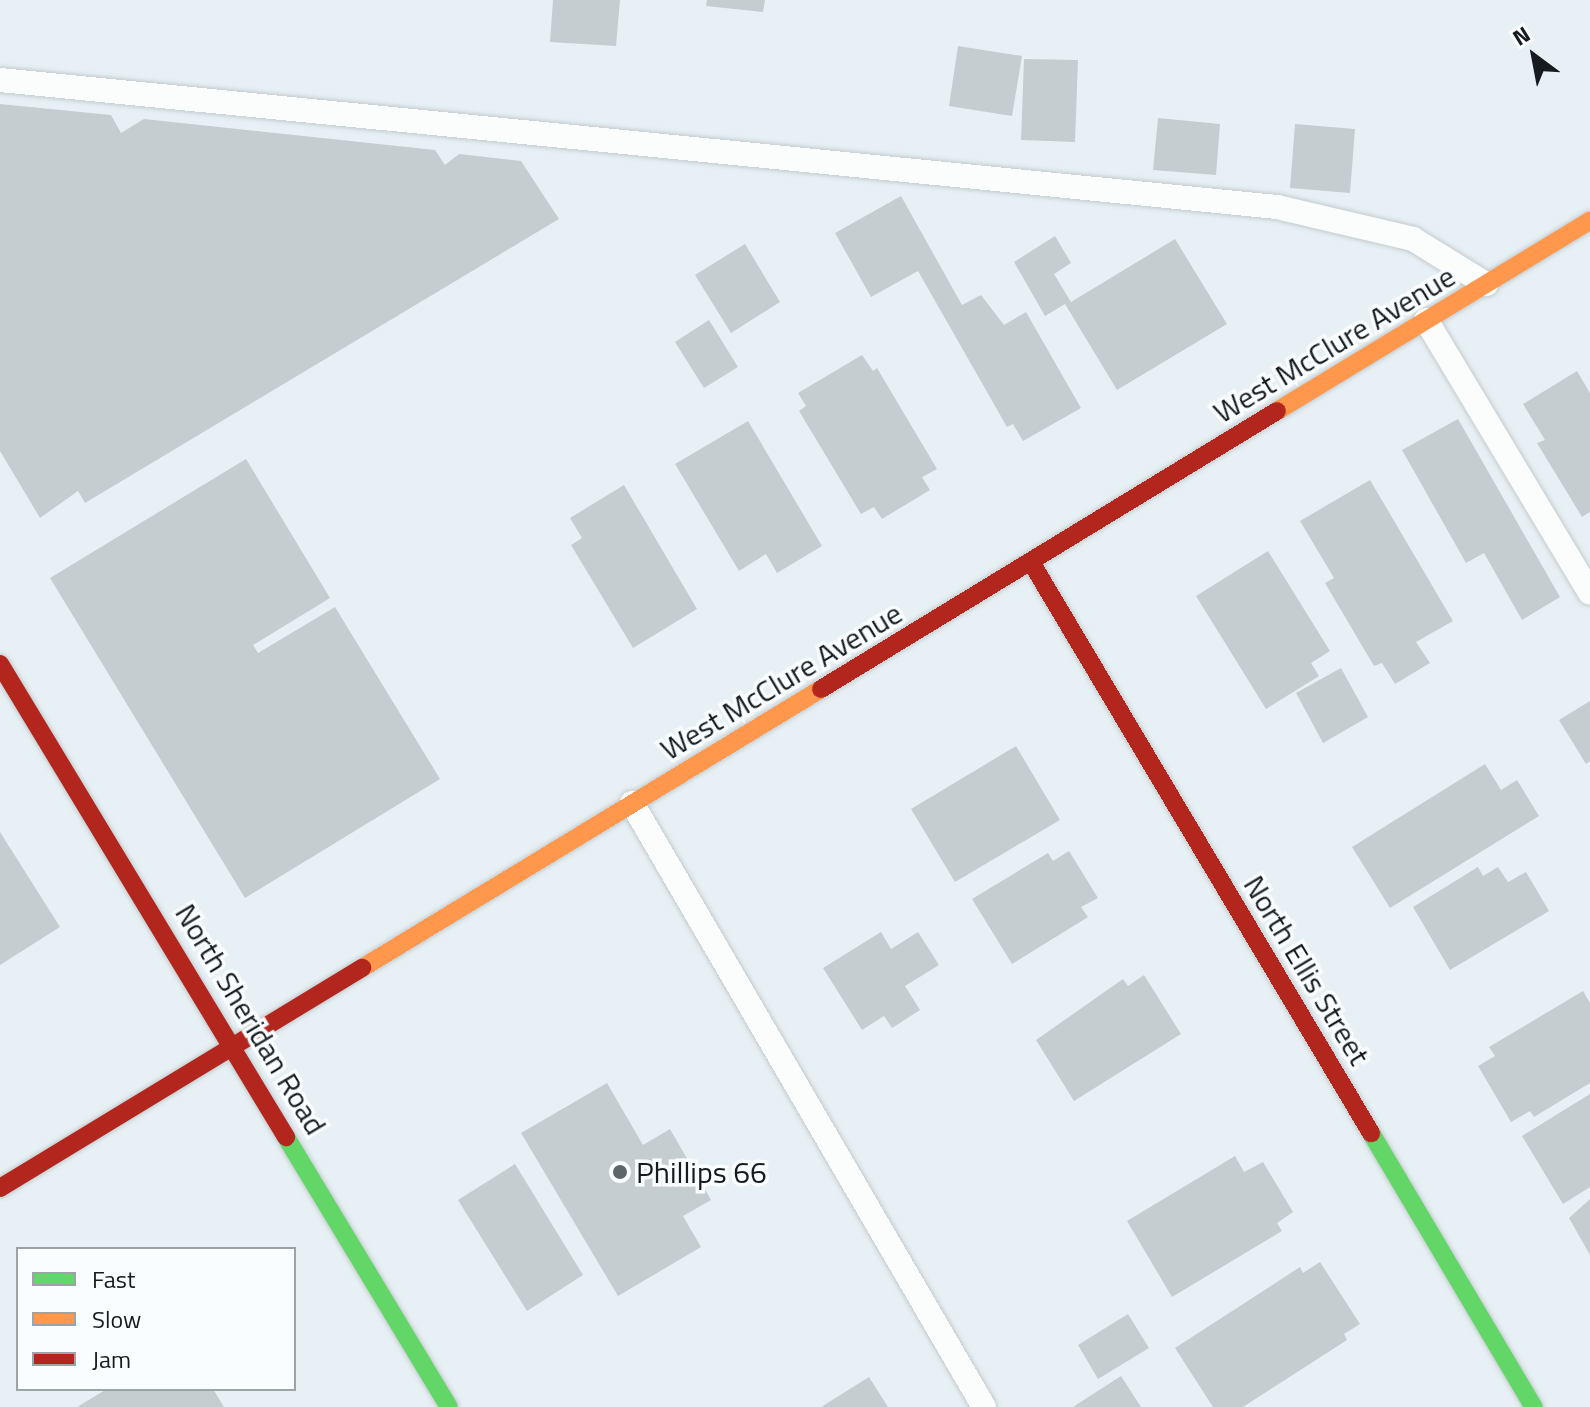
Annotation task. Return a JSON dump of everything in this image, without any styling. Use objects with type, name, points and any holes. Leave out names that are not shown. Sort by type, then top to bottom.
[{"type":"street","name":"West McClure Avenue","points":[[0,1188],[1590,221]]},
{"type":"street","name":"North Ellis Street","points":[[1031,562],[1534,1407]]},
{"type":"street","name":"North Sheridan Road","points":[[0,664],[235,1045],[449,1407]]},
{"type":"lane","points":[[0,80],[1277,207],[1413,239],[1486,284]]},
{"type":"lane","points":[[1426,320],[1590,593]]},
{"type":"lane","points":[[632,803],[984,1407]]},
{"type":"building","points":[[553,0],[620,0],[616,46],[550,42]]},
{"type":"building","points":[[707,0],[765,0],[763,12],[706,6]]},
{"type":"building","points":[[958,46],[1022,56],[1012,116],[949,106]]},
{"type":"building","points":[[1024,59],[1078,60],[1075,142],[1021,140]]},
{"type":"building","points":[[0,104],[111,115],[121,133],[144,119],[435,150],[445,165],[459,154],[521,161],[559,219],[85,503],[78,491],[40,518],[0,451]]},
{"type":"building","points":[[1158,118],[1220,124],[1216,175],[1153,170]]},
{"type":"building","points":[[1295,124],[1355,129],[1350,193],[1290,188]]},
{"type":"building","points":[[901,196],[962,305],[981,295],[1004,325],[1026,312],[1081,408],[1023,441],[1013,424],[1007,427],[918,271],[871,297],[835,233]]},
{"type":"building","points":[[1055,236],[1071,263],[1054,274],[1071,302],[1175,239],[1227,324],[1117,390],[1065,304],[1045,316],[1014,262]]},
{"type":"building","points":[[745,244],[780,302],[731,333],[695,275]]},
{"type":"building","points":[[709,320],[738,367],[704,388],[675,342]]},
{"type":"building","points":[[862,355],[873,371],[877,368],[937,469],[922,477],[930,490],[882,519],[874,507],[861,514],[799,411],[806,406],[798,393]]},
{"type":"building","points":[[1577,371],[1590,393],[1590,512],[1582,517],[1537,443],[1545,440],[1523,404]]},
{"type":"building","points":[[1458,419],[1560,597],[1522,620],[1484,553],[1466,563],[1402,450]]},
{"type":"building","points":[[748,421],[822,546],[777,573],[766,554],[739,571],[675,464]]},
{"type":"building","points":[[246,459],[330,598],[253,645],[258,653],[335,607],[440,779],[245,898],[50,578]]},
{"type":"building","points":[[1370,480],[1453,621],[1416,642],[1430,663],[1395,684],[1382,663],[1374,666],[1325,583],[1334,578],[1300,521]]},
{"type":"building","points":[[624,485],[697,609],[633,648],[571,545],[582,538],[570,518]]},
{"type":"building","points":[[1268,551],[1330,651],[1311,663],[1319,676],[1266,709],[1196,596]]},
{"type":"building","points":[[1341,668],[1368,717],[1323,743],[1296,693]]},
{"type":"building","points":[[1590,701],[1590,761],[1586,764],[1559,720]]},
{"type":"building","points":[[1016,746],[1060,820],[955,882],[911,809]]},
{"type":"building","points":[[1485,764],[1501,790],[1517,780],[1539,816],[1390,908],[1352,847]]},
{"type":"building","points":[[0,832],[60,927],[0,965]]},
{"type":"building","points":[[1069,851],[1098,898],[1081,907],[1088,917],[1012,964],[972,899],[1048,853],[1053,861]]},
{"type":"building","points":[[1478,867],[1483,876],[1498,867],[1508,882],[1526,872],[1549,911],[1450,970],[1413,907]]},
{"type":"building","points":[[881,932],[891,949],[918,932],[939,965],[905,986],[920,1010],[892,1028],[884,1016],[862,1030],[823,968]]},
{"type":"building","points":[[1144,975],[1181,1034],[1074,1101],[1036,1040],[1123,979],[1128,986]]},
{"type":"building","points":[[1583,991],[1590,1003],[1590,1083],[1534,1117],[1530,1111],[1511,1122],[1478,1066],[1495,1056],[1489,1047]]},
{"type":"building","name":"Phillips 66","points":[[607,1083],[643,1145],[670,1129],[711,1200],[683,1216],[701,1247],[618,1296],[521,1133]]},
{"type":"building","points":[[1590,1094],[1590,1187],[1563,1204],[1522,1136]]},
{"type":"building","points":[[1235,1156],[1244,1172],[1263,1162],[1293,1212],[1277,1223],[1282,1231],[1172,1297],[1127,1221]]},
{"type":"building","name":"Phillips 66","points":[[515,1164],[583,1275],[527,1311],[458,1200]]},
{"type":"building","points":[[1590,1199],[1590,1255],[1569,1218]]},
{"type":"building","points":[[1320,1262],[1360,1324],[1344,1334],[1347,1340],[1243,1407],[1213,1407],[1175,1348],[1300,1267],[1303,1273]]},
{"type":"building","points":[[1128,1314],[1149,1348],[1098,1379],[1078,1345]]},
{"type":"building","points":[[1121,1376],[1141,1407],[1073,1407]]},
{"type":"building","points":[[869,1377],[888,1407],[821,1407]]},
{"type":"building","points":[[104,1391],[214,1391],[224,1407],[77,1407]]},
{"type":"traffic: fast","points":[[1371,1133],[1534,1407]]},
{"type":"traffic: fast","points":[[286,1137],[449,1407]]},
{"type":"traffic: slow","points":[[1277,411],[1590,221]]},
{"type":"traffic: slow","points":[[362,968],[821,689]]},
{"type":"traffic: jam","points":[[821,689],[1277,411]]},
{"type":"traffic: jam","points":[[1031,562],[1371,1133]]},
{"type":"traffic: jam","points":[[0,664],[286,1137]]},
{"type":"traffic: jam","points":[[0,1188],[362,968]]},
{"type":"place","name":"Phillips 66","points":[[620,1172]]}]
